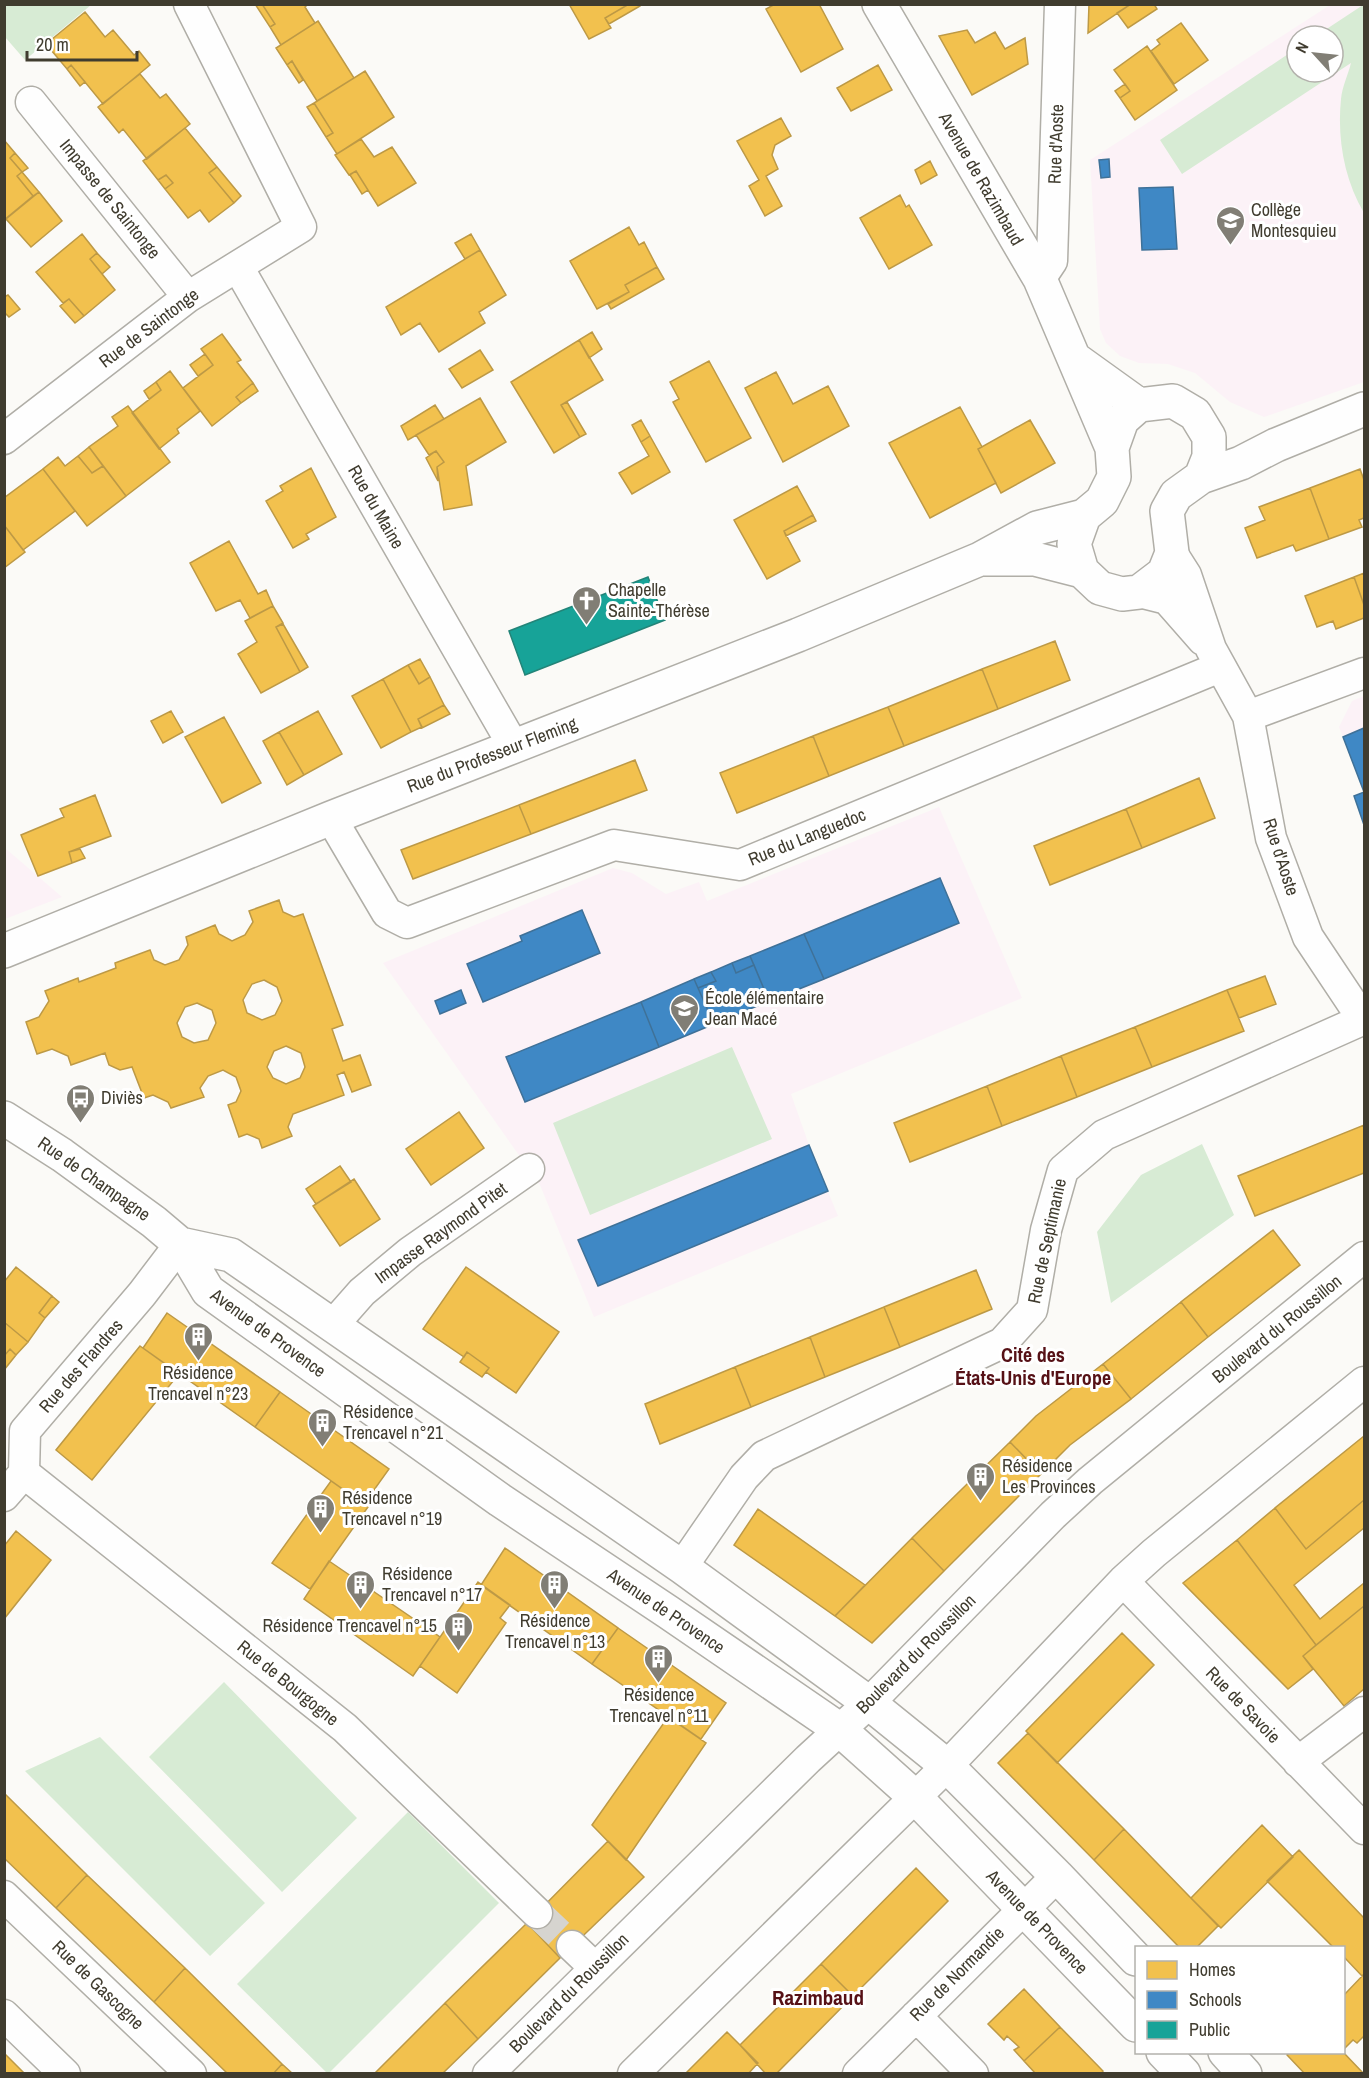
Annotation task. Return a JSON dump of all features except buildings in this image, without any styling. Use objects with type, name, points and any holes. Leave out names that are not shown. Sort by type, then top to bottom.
[{"type":"street","name":"Rue de Saintonge","points":[[4,439],[188,297],[301,227],[189,4]]},
{"type":"street","name":"Avenue de Razimbaud","points":[[879,4],[1040,279],[1112,448]]},
{"type":"street","name":"Rue d'Aoste","points":[[1040,279],[1052,261],[1060,4]]},
{"type":"street","name":"Impasse de Saintonge","points":[[32,102],[188,297]]},
{"type":"street","name":"Rue du Maine","points":[[238,267],[514,747]]},
{"type":"street","points":[[1075,359],[1139,405]]},
{"type":"street","points":[[1201,477],[1209,457],[1209,437],[1195,414],[1173,401],[1139,405],[1122,420],[1112,448],[1114,477],[1102,501],[1084,516],[1074,544],[1082,571],[1101,588],[1122,594],[1139,592],[1164,573],[1172,554],[1167,511],[1176,495],[1201,477],[1241,463],[1276,445],[1365,409]]},
{"type":"street","points":[[1209,437],[1276,445]]},
{"type":"street","name":"Rue du Professeur Fleming","points":[[4,951],[331,818],[798,636],[980,559],[1037,528],[1084,516]]},
{"type":"street","name":"Rue d'Aoste","points":[[1172,554],[1186,575],[1216,658],[1248,716],[1271,838],[1308,937],[1363,1021]]},
{"type":"street","name":"Rue du Professeur Fleming","points":[[980,559],[1035,559],[1082,571]]},
{"type":"street","name":"Rue d'Aoste","points":[[1139,592],[1167,599],[1216,658]]},
{"type":"street","name":"Rue du Languedoc","points":[[331,818],[387,913],[407,923],[614,845],[740,865],[1216,658]]},
{"type":"street","points":[[1248,716],[1365,673]]},
{"type":"street","name":"Rue de Septimanie","points":[[682,1567],[744,1476],[764,1456],[1002,1343],[1032,1310],[1046,1230],[1063,1170],[1104,1135],[1363,1021]]},
{"type":"street","name":"Rue de Champagne","points":[[4,1118],[62,1155],[154,1222],[180,1244]]},
{"type":"street","name":"Impasse Raymond Pitet","points":[[332,1326],[362,1292],[410,1252],[528,1169]]},
{"type":"street","points":[[180,1244],[231,1255],[682,1567],[869,1703],[947,1766],[1058,1876],[1135,1957]]},
{"type":"street","name":"Rue des Flandres","points":[[24,1473],[25,1431],[142,1294],[180,1244]]},
{"type":"street","name":"Avenue de Provence","points":[[180,1244],[208,1291],[500,1500],[839,1729],[915,1797],[1135,2023]]},
{"type":"street","name":"Boulevard du Roussillon","points":[[488,2073],[839,1729],[869,1703],[1090,1480],[1365,1257]]},
{"type":"street","points":[[633,2073],[947,1766],[1123,1581],[1154,1553],[1365,1382]]},
{"type":"street","points":[[4,1496],[24,1473]]},
{"type":"street","name":"Rue de Bourgogne","points":[[24,1473],[345,1728],[537,1913]]},
{"type":"street","name":"Rue de Savoie","points":[[1123,1581],[1365,1829]]},
{"type":"street","points":[[1298,1762],[1365,1712]]},
{"type":"street","name":"Rue de Normandie","points":[[858,2073],[1058,1876]]},
{"type":"street","name":"Rue de Gascogne","points":[[4,1896],[191,2073]]},
{"type":"street","points":[[572,1946],[594,1967]]},
{"type":"street","points":[[4,2015],[65,2073]]},
{"type":"street","points":[[916,2016],[974,2073]]},
{"type":"street","points":[[1165,2054],[1184,2073]]},
{"type":"street","points":[[1227,2054],[1245,2073]]},
{"type":"shaded area","name":"Collège Montesquieu","points":[[1330,5],[1364,5],[1364,382],[1264,417],[1230,402],[1195,373],[1168,364],[1139,363],[1120,356],[1106,343],[1100,329],[1090,160],[1285,34],[1285,84],[1345,84],[1345,24],[1301,24]]},
{"type":"shaded area","points":[[1364,696],[1364,793],[1339,727],[1352,701]]},
{"type":"shaded area","points":[[1364,793],[1364,824],[1355,798]]},
{"type":"shaded area","name":"École élémentaire Jean Macé","points":[[939,807],[1022,998],[791,1094],[838,1216],[594,1317],[540,1185],[383,963],[613,868],[632,873],[666,894],[699,882],[707,901]]},
{"type":"shaded area","points":[[5,848],[62,897],[5,919]]},
{"type":"green space","points":[[4,5],[91,5],[25,60],[5,37]]},
{"type":"green space","points":[[1363,5],[1364,213],[1351,186],[1341,143],[1341,99],[1351,63],[1345,67],[1345,24],[1334,24]]},
{"type":"green space","points":[[1285,56],[1285,84],[1319,84],[1182,174],[1160,140]]},
{"type":"green space","points":[[732,1047],[772,1139],[590,1215],[553,1123]]},
{"type":"green space","points":[[1202,1144],[1234,1215],[1111,1303],[1097,1232],[1141,1175]]},
{"type":"green space","points":[[224,1682],[357,1818],[282,1892],[149,1757]]},
{"type":"green space","points":[[100,1737],[265,1903],[210,1956],[25,1771]]},
{"type":"green space","points":[[408,1812],[499,1903],[327,2073],[237,1984]]},
{"type":"tunnel","points":[[537,1913],[572,1946]]},
{"type":"place","name":"Collège Montesquieu","points":[[1230,246]]},
{"type":"place","name":"Chapelle Sainte-Thérèse","points":[[587,626]]},
{"type":"place","name":"École élémentaire Jean Macé","points":[[684,1034]]},
{"type":"place","name":"Diviès","points":[[80,1124]]},
{"type":"place","name":"Résidence Trencavel n°23","points":[[198,1362]]},
{"type":"place","name":"Résidence Trencavel n°21","points":[[322,1448]]},
{"type":"place","name":"Résidence Les Provinces","points":[[981,1502]]},
{"type":"place","name":"Résidence Trencavel n°19","points":[[321,1534]]},
{"type":"place","name":"Résidence Trencavel n°17","points":[[361,1610]]},
{"type":"place","name":"Résidence Trencavel n°13","points":[[555,1610]]},
{"type":"place","name":"Résidence Trencavel n°15","points":[[458,1652]]},
{"type":"place","name":"Résidence Trencavel n°11","points":[[659,1684]]},
{"type":"district","name":"Cité des États-Unis d'Europe","points":[[1033,1366]]},
{"type":"district","name":"Razimbaud","points":[[818,1998]]}]
